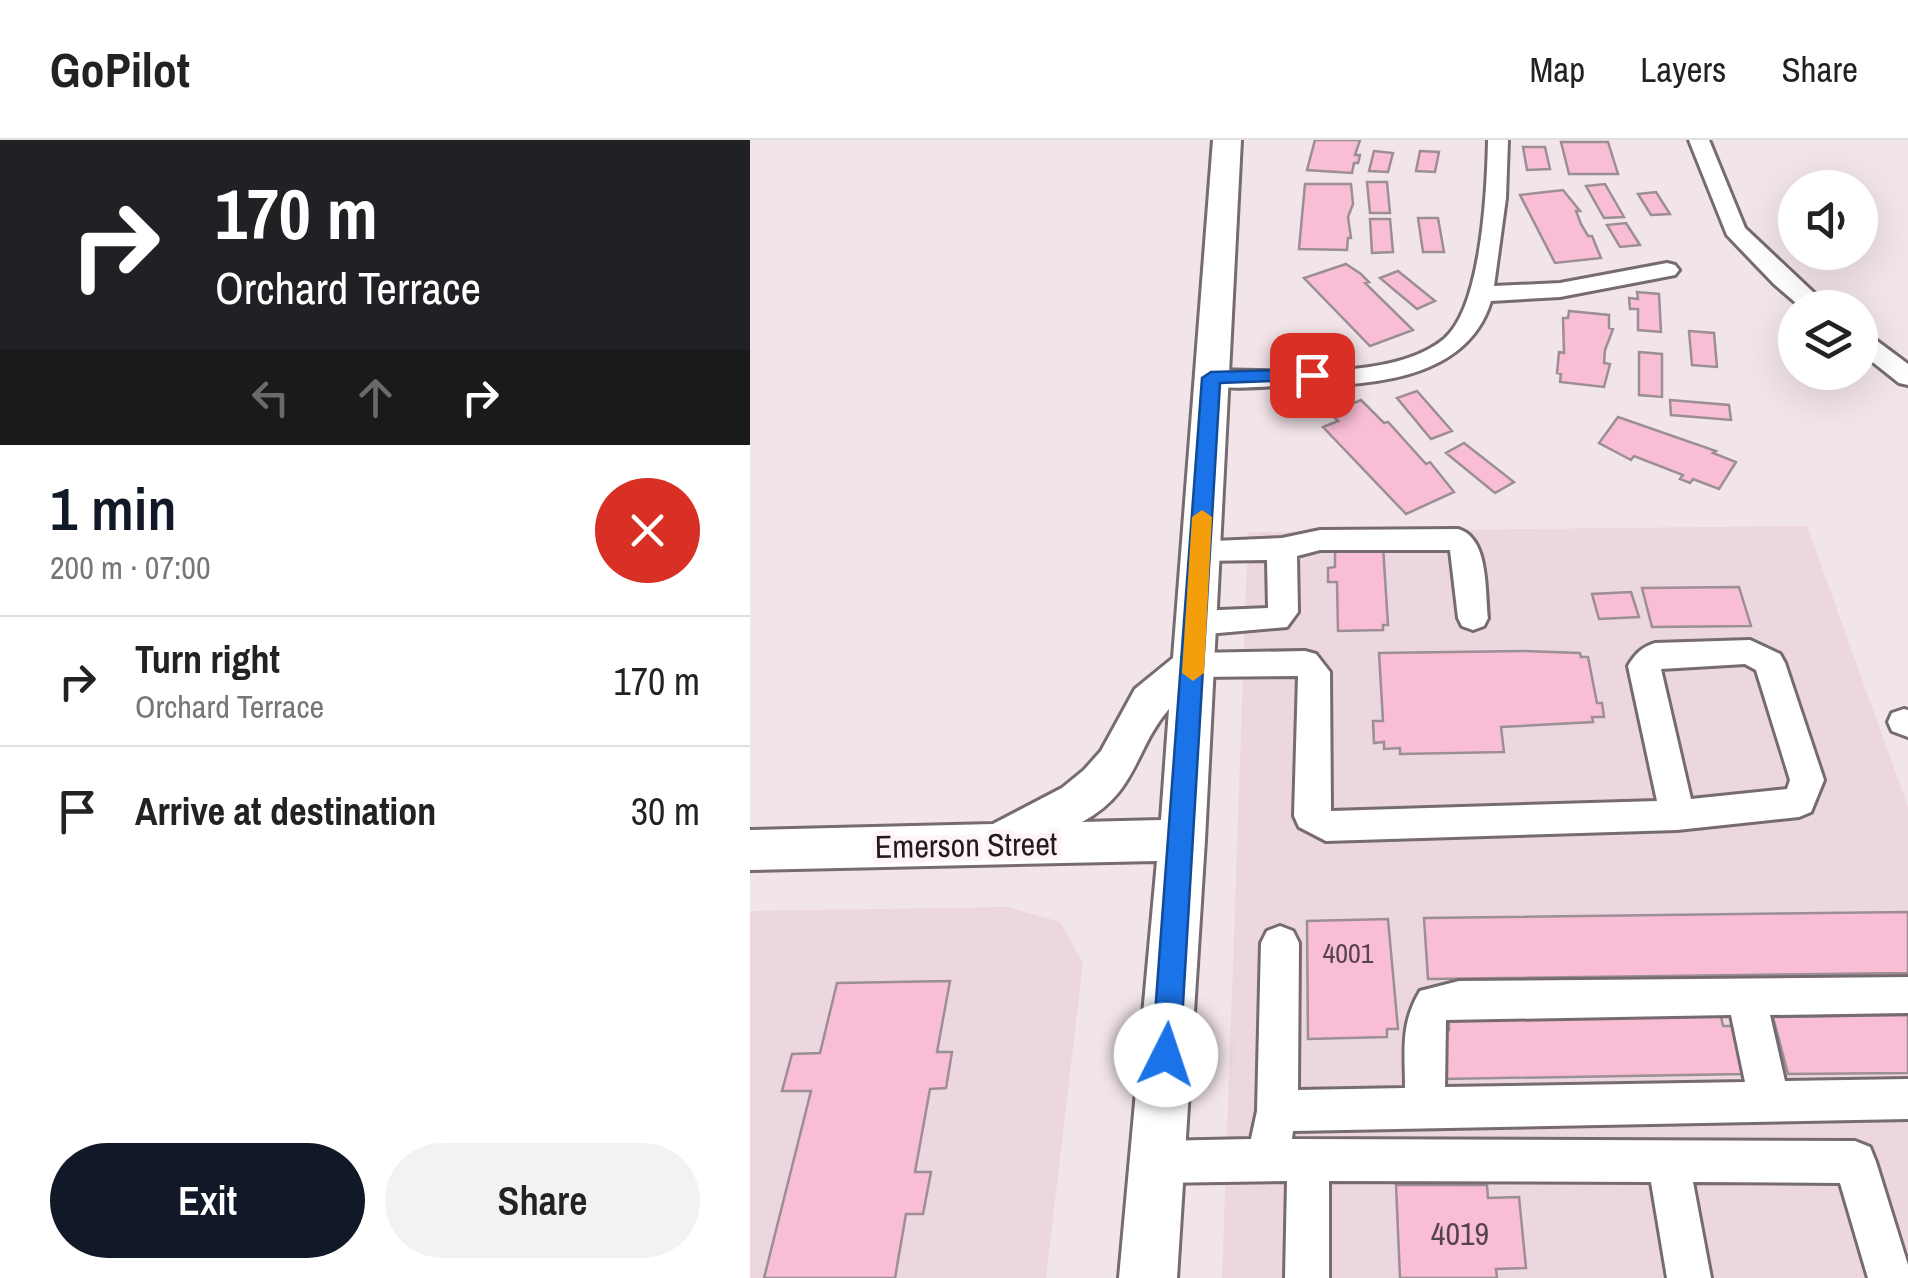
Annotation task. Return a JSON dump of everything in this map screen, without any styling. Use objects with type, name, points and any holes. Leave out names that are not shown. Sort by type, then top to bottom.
[{"type":"main road","points":[[1148,1278],[1182,840],[1228,140]]},
{"type":"main road","points":[[998,844],[1078,802],[1100,783],[1116,764],[1150,700],[1195,644]]},
{"type":"main road","name":"Emerson Street","points":[[750,850],[1182,840]]},
{"type":"street","points":[[1211,378],[1374,374],[1415,366],[1444,350],[1462,333],[1481,294],[1500,184],[1498,140]]},
{"type":"street","points":[[1699,140],[1734,230],[1795,290]]},
{"type":"street","points":[[1481,294],[1560,290],[1667,270]]},
{"type":"street","points":[[1878,354],[1908,377]]},
{"type":"street","points":[[1200,550],[1282,548],[1320,540],[1458,538],[1464,544],[1473,618]]},
{"type":"street","points":[[1195,644],[1276,619],[1283,612],[1282,548]]},
{"type":"street","points":[[1195,644],[1305,663],[1314,672],[1311,816],[1326,826],[1677,816],[1799,802],[1807,780],[1786,714],[1769,664],[1750,652],[1655,655],[1644,666],[1677,816]]},
{"type":"street","points":[[1280,943],[1277,1111],[1308,1278]]},
{"type":"street","points":[[1426,1106],[1424,1021],[1434,1004],[1459,999],[1908,996]]},
{"type":"street","points":[[1747,997],[1769,1101]]},
{"type":"street","points":[[1277,1111],[1908,1099]]},
{"type":"street","points":[[1668,1160],[1689,1278]]},
{"type":"street","points":[[1157,1162],[1855,1162],[1890,1278]]},
{"type":"shaded area","points":[[1807,526],[1908,807],[1908,1278],[1222,1278],[1248,532]]},
{"type":"shaded area","points":[[1007,907],[1060,922],[1083,963],[1046,1278],[750,1278],[750,911]]},
{"type":"building","points":[[1315,140],[1360,140],[1355,155],[1360,155],[1352,173],[1307,170]]},
{"type":"building","points":[[1561,142],[1608,142],[1618,174],[1569,174]]},
{"type":"building","points":[[1523,147],[1545,147],[1550,169],[1527,170]]},
{"type":"building","points":[[1374,151],[1393,153],[1388,172],[1369,171]]},
{"type":"building","points":[[1420,151],[1439,152],[1435,172],[1416,171]]},
{"type":"building","points":[[1367,182],[1387,182],[1390,213],[1370,213]]},
{"type":"building","points":[[1305,184],[1351,184],[1351,238],[1347,250],[1299,249]]},
{"type":"building","points":[[1605,184],[1624,217],[1604,218],[1586,186]]},
{"type":"building","points":[[1563,190],[1580,211],[1576,211],[1581,224],[1592,236],[1601,258],[1555,263],[1520,195]]},
{"type":"building","points":[[1656,192],[1670,214],[1651,215],[1638,194]]},
{"type":"building","points":[[1418,218],[1438,218],[1444,252],[1423,252]]},
{"type":"building","points":[[1370,219],[1390,219],[1393,252],[1372,253]]},
{"type":"building","points":[[1626,223],[1640,245],[1620,247],[1607,225]]},
{"type":"building","points":[[1346,264],[1361,274],[1369,282],[1365,283],[1413,330],[1370,346],[1304,278]]},
{"type":"building","points":[[1398,271],[1435,301],[1417,309],[1380,278]]},
{"type":"building","points":[[1637,292],[1659,294],[1661,332],[1638,330],[1638,309],[1630,309],[1629,298],[1638,299]]},
{"type":"building","points":[[1569,311],[1609,315],[1609,328],[1613,329],[1605,350],[1604,363],[1610,364],[1604,387],[1560,382],[1561,374],[1557,373],[1559,352],[1564,353],[1563,318],[1568,318]]},
{"type":"building","points":[[1689,331],[1714,333],[1717,367],[1692,365]]},
{"type":"building","points":[[1639,352],[1662,354],[1662,397],[1639,395]]},
{"type":"building","points":[[1417,391],[1452,431],[1431,439],[1397,398]]},
{"type":"building","points":[[1361,400],[1384,423],[1388,422],[1426,464],[1430,462],[1454,492],[1406,514],[1323,427],[1338,421],[1330,413]]},
{"type":"building","points":[[1670,400],[1729,405],[1731,420],[1671,415]]},
{"type":"building","points":[[1618,417],[1716,451],[1713,453],[1736,462],[1719,489],[1693,479],[1690,483],[1680,479],[1683,475],[1634,456],[1631,460],[1599,443]]},
{"type":"building","points":[[1464,443],[1514,482],[1495,493],[1446,453]]},
{"type":"building","points":[[1383,546],[1388,625],[1383,625],[1383,630],[1338,631],[1337,582],[1328,582],[1328,568],[1335,567],[1335,548]]},
{"type":"building","points":[[1739,587],[1751,626],[1652,627],[1642,588]]},
{"type":"building","points":[[1631,592],[1639,617],[1599,619],[1592,594]]},
{"type":"building","points":[[1379,653],[1580,653],[1581,657],[1588,657],[1597,703],[1602,703],[1604,717],[1592,717],[1593,722],[1501,727],[1504,752],[1400,754],[1400,748],[1384,749],[1384,742],[1374,743],[1373,721],[1383,721]]},
{"type":"building","points":[[1908,912],[1908,973],[1428,979],[1424,918]]},
{"type":"building","points":[[1388,919],[1398,1029],[1387,1029],[1387,1037],[1308,1039],[1307,921]]},
{"type":"building","points":[[950,981],[937,1052],[952,1052],[946,1088],[930,1089],[915,1172],[931,1172],[923,1214],[906,1214],[895,1278],[764,1278],[811,1091],[782,1091],[792,1054],[820,1053],[837,983]]},
{"type":"building","points":[[1908,1015],[1908,1073],[1788,1074],[1773,1017]]},
{"type":"building","points":[[1721,1016],[1723,1026],[1733,1026],[1744,1074],[1442,1079],[1438,1030],[1449,1030],[1449,1020]]},
{"type":"building","points":[[1396,1185],[1487,1185],[1488,1198],[1519,1197],[1526,1268],[1496,1269],[1497,1278],[1400,1278]]},
{"type":"slow traffic","points":[[1193,673],[1202,517]]},
{"type":"route","points":[[1166,1055],[1211,378],[1312,375]]}]
